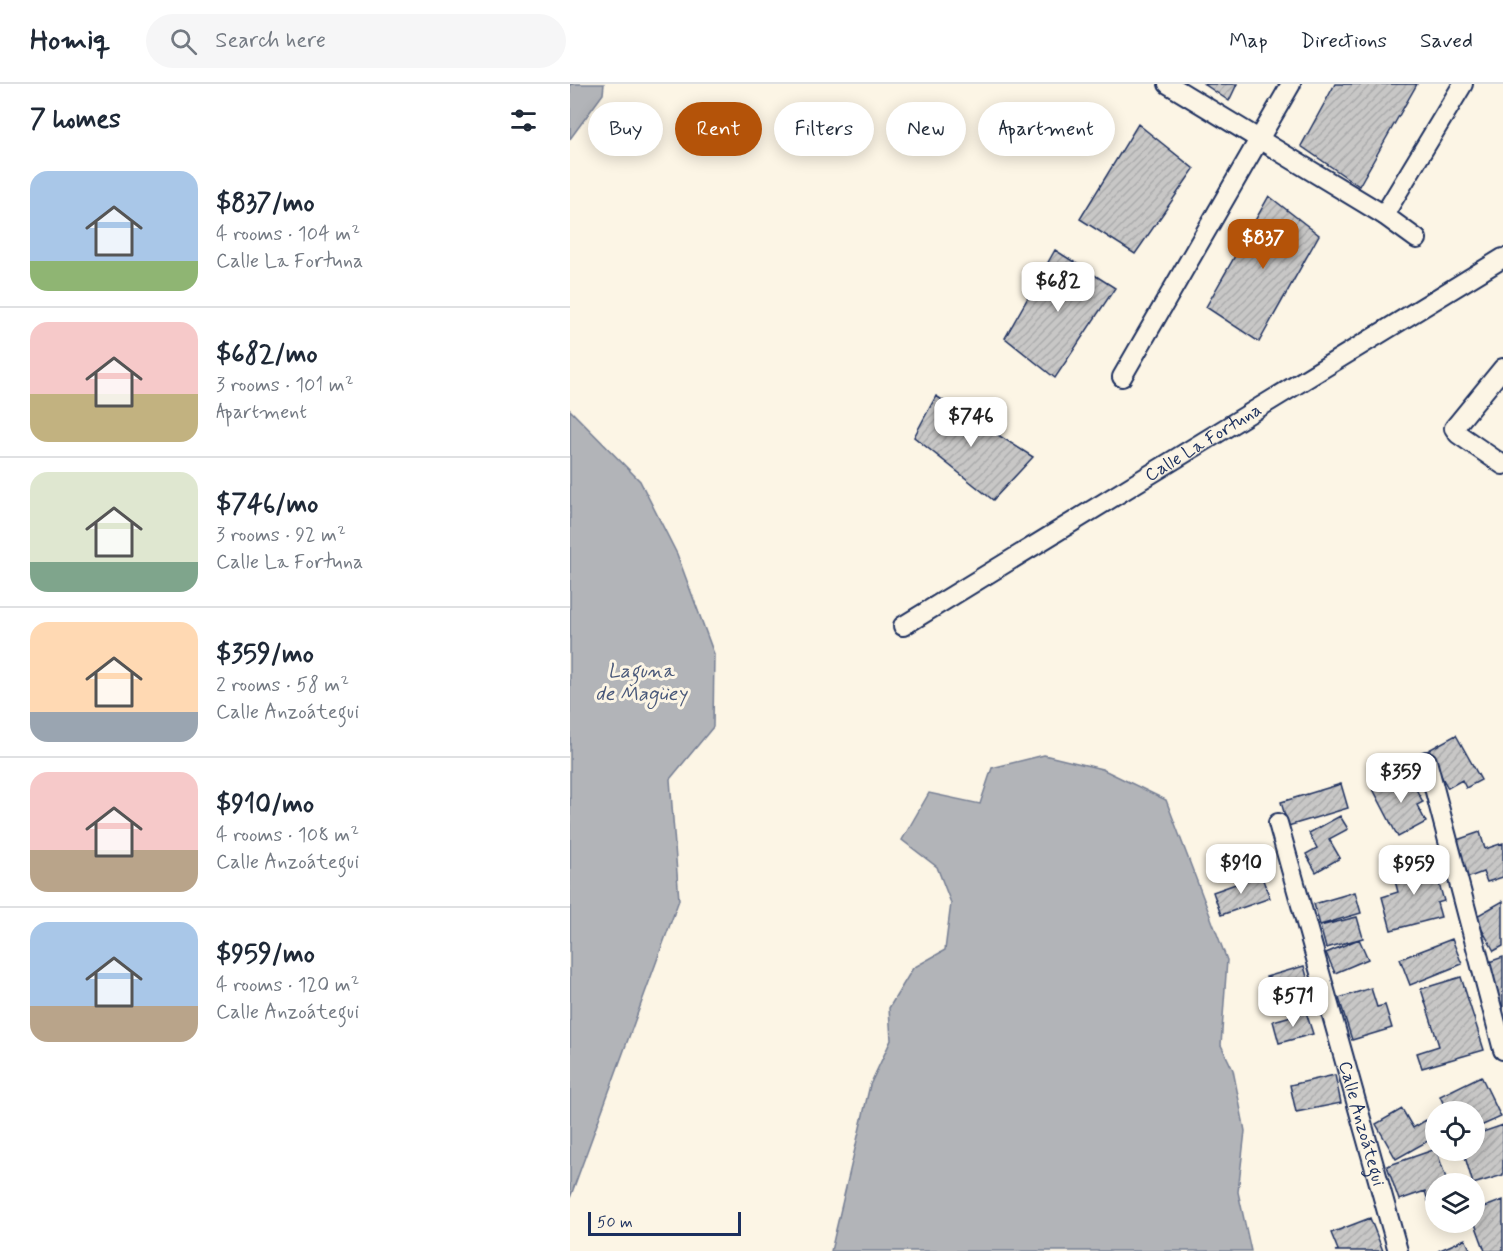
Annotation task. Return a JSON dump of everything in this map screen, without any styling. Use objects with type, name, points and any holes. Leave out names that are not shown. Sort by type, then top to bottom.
[{"type":"street","points":[[1168,84],[1384,215],[1417,239]]},
{"type":"street","points":[[1122,377],[1291,84]]},
{"type":"street","points":[[1384,215],[1463,84]]},
{"type":"street","name":"Calle La Fortuna","points":[[903,626],[1503,258]]},
{"type":"street","points":[[1503,368],[1454,428],[1458,434],[1503,465]]},
{"type":"street","points":[[1427,761],[1503,1050]]},
{"type":"street","name":"Calle Anzoátegui","points":[[1278,823],[1398,1251]]},
{"type":"water","points":[[570,84],[604,84],[603,94],[597,102],[588,102],[588,114],[570,139]]},
{"type":"water","name":"Laguna de Magüey","points":[[570,410],[640,481],[677,554],[714,654],[713,727],[670,779],[679,900],[570,1198]]},
{"type":"water","points":[[1044,755],[1102,769],[1166,800],[1227,960],[1221,1045],[1233,1070],[1245,1131],[1238,1192],[1251,1251],[831,1251],[870,1085],[891,1040],[889,1008],[913,968],[945,950],[951,903],[937,867],[902,840],[929,793],[980,804],[992,768]]},
{"type":"building","points":[[1204,84],[1237,84],[1229,101]]},
{"type":"building","points":[[1335,84],[1417,84],[1359,186],[1301,146]]},
{"type":"building","points":[[1138,124],[1194,169],[1135,254],[1080,219]]},
{"type":"building","points":[[1269,196],[1319,235],[1259,342],[1206,307]]},
{"type":"building","points":[[1055,250],[1115,288],[1055,378],[1005,338]]},
{"type":"building","points":[[936,396],[1033,457],[993,500],[914,437]]},
{"type":"building","points":[[1456,735],[1481,780],[1466,788],[1462,780],[1448,788],[1427,751]]},
{"type":"building","points":[[1406,771],[1423,802],[1417,805],[1426,822],[1398,837],[1373,789]]},
{"type":"building","points":[[1341,784],[1348,808],[1288,826],[1281,802]]},
{"type":"building","points":[[1340,816],[1348,829],[1329,839],[1340,858],[1316,872],[1306,854],[1317,848],[1309,833]]},
{"type":"building","points":[[1480,832],[1485,849],[1503,843],[1503,877],[1487,882],[1483,872],[1467,878],[1454,841]]},
{"type":"building","points":[[1432,859],[1444,901],[1437,903],[1441,917],[1391,930],[1382,897],[1398,892],[1392,870]]},
{"type":"building","points":[[1261,875],[1270,898],[1221,915],[1213,892]]},
{"type":"building","points":[[1355,892],[1361,913],[1320,925],[1314,904]]},
{"type":"building","points":[[1503,901],[1503,946],[1494,951],[1475,917]]},
{"type":"building","points":[[1357,917],[1363,938],[1326,948],[1320,926]]},
{"type":"building","points":[[1359,939],[1368,959],[1335,973],[1326,953]]},
{"type":"building","points":[[1452,939],[1462,964],[1410,985],[1400,959]]},
{"type":"building","points":[[1503,957],[1503,1010],[1486,963]]},
{"type":"building","points":[[1304,966],[1310,988],[1272,998],[1266,977]]},
{"type":"building","points":[[1461,977],[1484,1050],[1422,1068],[1417,1053],[1439,1046],[1421,989]]},
{"type":"building","points":[[1371,988],[1377,1007],[1385,1005],[1392,1028],[1352,1040],[1339,998]]},
{"type":"building","points":[[1306,1012],[1313,1034],[1279,1043],[1273,1021]]},
{"type":"building","points":[[1335,1075],[1341,1103],[1296,1112],[1290,1085]]},
{"type":"building","points":[[1481,1076],[1501,1117],[1485,1124],[1485,1101],[1442,1101],[1440,1096]]},
{"type":"building","points":[[1402,1109],[1413,1128],[1425,1121],[1425,1143],[1396,1159],[1376,1124]]},
{"type":"building","points":[[1503,1125],[1503,1175],[1485,1180],[1485,1173],[1470,1173],[1466,1161],[1485,1161],[1485,1131]]},
{"type":"building","points":[[1425,1153],[1425,1161],[1440,1161],[1444,1173],[1425,1173],[1425,1191],[1399,1200],[1387,1166]]},
{"type":"building","points":[[1503,1200],[1503,1251],[1485,1251],[1478,1233],[1485,1233],[1485,1207]]},
{"type":"building","points":[[1370,1218],[1383,1251],[1335,1251],[1338,1250],[1331,1233]]},
{"type":"building","points":[[1465,1239],[1471,1251],[1438,1251]]}]
